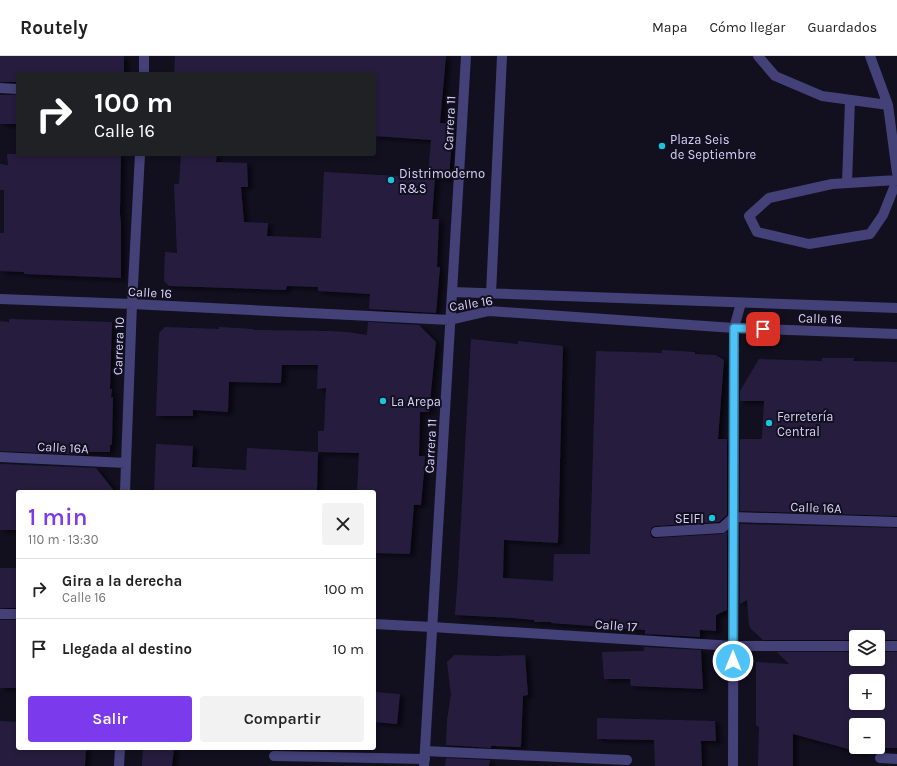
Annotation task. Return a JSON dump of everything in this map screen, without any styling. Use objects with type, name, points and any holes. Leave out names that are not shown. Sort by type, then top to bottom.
[{"type":"street","points":[[144,56],[144,72]]},
{"type":"street","name":"Carrera 11","points":[[425,759],[466,56]]},
{"type":"street","points":[[492,294],[502,56]]},
{"type":"street","points":[[758,56],[775,76],[822,96],[888,105]]},
{"type":"street","points":[[870,56],[888,105],[897,173]]},
{"type":"street","points":[[0,88],[16,89]]},
{"type":"street","points":[[847,183],[850,100]]},
{"type":"street","name":"Carrera 10","points":[[125,490],[132,304],[140,156]]},
{"type":"street","points":[[897,180],[883,215],[870,234],[809,244],[757,232],[749,216],[769,198],[832,184],[847,183],[897,180]]},
{"type":"street","name":"Calle 16","points":[[452,292],[897,308]]},
{"type":"street","name":"Calle 16","points":[[0,299],[450,320],[489,311],[734,328],[897,334]]},
{"type":"street","points":[[733,766],[734,328],[740,302]]},
{"type":"street","name":"Calle 16A","points":[[0,457],[126,463]]},
{"type":"street","points":[[656,532],[722,528],[734,517]]},
{"type":"street","name":"Calle 16A","points":[[734,517],[897,522]]},
{"type":"street","points":[[0,614],[16,614]]},
{"type":"street","name":"Calle 17","points":[[376,624],[733,646],[849,646]]},
{"type":"street","points":[[885,646],[897,646]]},
{"type":"street","points":[[119,766],[120,750]]},
{"type":"street","points":[[274,756],[425,759],[446,752],[627,760]]},
{"type":"street","points":[[880,758],[897,759]]},
{"type":"building","points":[[0,56],[124,56],[124,72],[16,72],[16,82],[0,82]]},
{"type":"building","points":[[175,56],[446,56],[440,123],[453,124],[449,179],[428,177],[431,140],[376,136],[376,72],[174,72]]},
{"type":"building","points":[[0,95],[16,95],[16,124],[0,124]]},
{"type":"building","points":[[7,154],[16,154],[16,156],[121,156],[121,278],[24,274],[24,272],[0,271],[0,233],[4,233],[4,190],[0,190],[0,164],[8,165]]},
{"type":"building","points":[[181,156],[217,156],[216,162],[247,163],[248,187],[241,187],[244,222],[268,223],[267,236],[321,238],[324,172],[435,178],[432,219],[439,219],[437,267],[440,267],[436,313],[369,309],[370,294],[318,291],[318,287],[287,286],[286,290],[169,286],[164,281],[165,252],[177,253],[174,184],[179,184]]},
{"type":"building","points":[[9,319],[112,322],[110,389],[112,389],[111,397],[113,397],[112,445],[110,445],[110,452],[83,452],[85,455],[0,451],[0,321],[9,322]]},
{"type":"building","points":[[368,322],[419,325],[436,342],[429,412],[420,412],[419,456],[425,456],[424,472],[421,505],[414,505],[410,554],[376,553],[376,490],[357,490],[359,453],[318,452],[318,431],[324,431],[326,388],[317,389],[318,365],[282,365],[281,383],[229,382],[228,412],[193,410],[193,416],[156,416],[159,333],[165,327],[219,329],[219,327],[254,330],[329,331],[367,335]]},
{"type":"building","points":[[471,339],[518,344],[518,341],[563,346],[558,543],[504,540],[503,578],[553,581],[554,554],[590,554],[596,351],[662,353],[662,350],[695,352],[695,354],[716,355],[724,360],[718,439],[727,439],[727,515],[719,522],[656,526],[652,527],[650,532],[653,538],[656,538],[722,534],[727,532],[727,610],[716,615],[716,631],[700,630],[700,637],[645,634],[645,630],[551,622],[534,622],[534,620],[513,618],[455,615]]},
{"type":"building","points":[[822,358],[854,358],[853,361],[897,362],[897,516],[740,511],[740,439],[762,439],[764,401],[740,401],[740,391],[759,359],[822,361]]},
{"type":"building","points":[[156,444],[193,446],[192,467],[246,470],[247,448],[318,452],[317,490],[154,490]]},
{"type":"building","points":[[0,464],[96,468],[113,490],[16,490],[16,530],[0,530]]},
{"type":"building","points":[[740,524],[897,528],[897,640],[885,640],[885,630],[849,630],[849,640],[763,640],[749,626],[747,600],[740,604]]},
{"type":"building","points":[[0,568],[16,568],[16,608],[0,608]]},
{"type":"building","points":[[0,620],[16,620],[16,688],[0,688]]},
{"type":"building","points":[[644,647],[701,650],[703,689],[631,686],[630,679],[604,679],[602,652],[644,651]]},
{"type":"building","points":[[777,652],[849,652],[849,666],[885,666],[885,652],[897,652],[897,748],[885,748],[885,718],[849,718],[849,749],[793,734],[793,766],[758,766],[759,727],[756,725],[756,662],[789,664]]},
{"type":"building","points":[[454,655],[525,655],[528,695],[523,696],[521,747],[491,746],[491,748],[446,745],[447,720],[451,695],[447,662]]},
{"type":"building","points":[[376,692],[400,694],[397,724],[376,722]]},
{"type":"building","points":[[597,718],[715,721],[716,741],[701,741],[702,766],[655,766],[654,740],[597,739]]},
{"type":"building","points":[[0,721],[16,722],[16,750],[86,750],[85,766],[0,766]]},
{"type":"building","points":[[143,750],[174,750],[172,766],[142,766]]},
{"type":"building","points":[[446,758],[490,760],[489,766],[445,766]]},
{"type":"place","name":"Plaza Seis de Septiembre","points":[[662,146]]},
{"type":"place","name":"Distrimoderno R&S","points":[[391,180]]},
{"type":"place","name":"La Arepa","points":[[383,401]]},
{"type":"place","name":"Ferretería Central","points":[[769,423]]},
{"type":"place","name":"SEIFI","points":[[712,518]]},
{"type":"route","points":[[733,661],[734,328],[763,329]]}]
